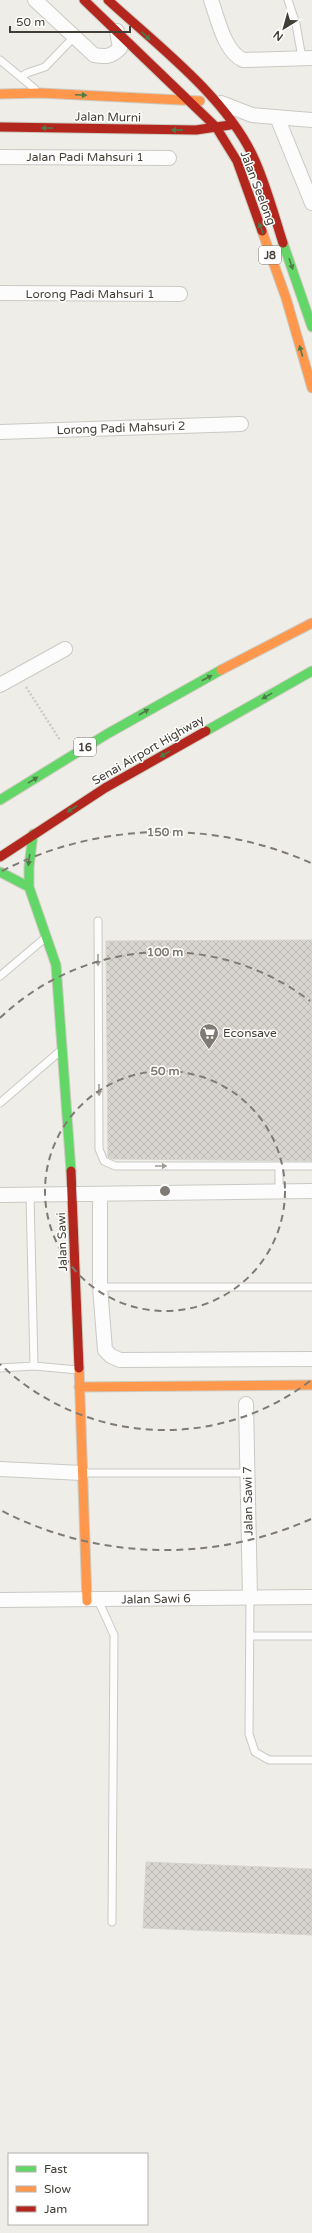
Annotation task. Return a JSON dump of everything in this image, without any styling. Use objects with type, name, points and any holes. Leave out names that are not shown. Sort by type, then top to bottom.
[{"type":"main road","name":"Jalan Seelong","points":[[84,0],[117,30],[216,127],[237,161],[286,298],[312,388]]},
{"type":"main road","name":"Jalan Seelong","points":[[108,0],[217,101],[235,124],[253,155],[312,327]]},
{"type":"main road","name":"Jalan Murni","points":[[0,94],[40,93],[189,101],[217,101]]},
{"type":"main road","name":"Jalan Murni","points":[[0,127],[196,130],[235,124]]},
{"type":"main road","points":[[288,633],[306,615]]},
{"type":"main road","name":"16","points":[[0,800],[70,756],[172,696],[288,633],[312,623]]},
{"type":"main road","name":"Senai Airport Highway","points":[[0,857],[104,788],[312,671]]},
{"type":"main road","points":[[301,677],[312,676]]},
{"type":"main road","name":"Jalan Sawi","points":[[33,834],[28,865],[30,887],[56,965],[73,1194],[82,1473],[92,1600]]},
{"type":"main road","points":[[0,872],[30,887]]},
{"type":"main road","points":[[79,1387],[312,1385]]},
{"type":"street","points":[[35,0],[94,55],[104,57],[113,55],[120,48],[117,30]]},
{"type":"street","points":[[211,0],[226,41],[236,57],[244,60],[307,58]]},
{"type":"street","points":[[217,101],[252,116],[312,120]]},
{"type":"street","points":[[235,124],[252,116]]},
{"type":"street","points":[[277,117],[312,203]]},
{"type":"street","name":"Jalan Padi Mahsuri 1","points":[[0,157],[169,158]]},
{"type":"street","name":"Lorong Padi Mahsuri 1","points":[[0,293],[180,294]]},
{"type":"street","name":"Lorong Padi Mahsuri 2","points":[[0,432],[241,424]]},
{"type":"street","points":[[0,685],[65,649]]},
{"type":"street","points":[[0,1195],[312,1191]]},
{"type":"street","points":[[100,1194],[100,1287],[105,1350],[111,1356],[120,1360],[312,1359]]},
{"type":"street","name":"Jalan Sawi 7","points":[[246,1404],[250,1597]]},
{"type":"street","points":[[0,1469],[82,1473]]},
{"type":"street","name":"Jalan Sawi 6","points":[[0,1600],[312,1597]]},
{"type":"lane","points":[[288,0],[307,58]]},
{"type":"lane","points":[[21,77],[27,72],[45,68],[74,37]]},
{"type":"lane","points":[[0,60],[40,93]]},
{"type":"lane","points":[[98,922],[99,1149],[101,1158],[109,1165],[115,1166],[312,1166]]},
{"type":"lane","points":[[0,976],[46,936]]},
{"type":"lane","points":[[0,1103],[62,1050]]},
{"type":"lane","points":[[278,1192],[279,1166]]},
{"type":"lane","points":[[30,1195],[34,1366]]},
{"type":"lane","points":[[100,1287],[312,1287]]},
{"type":"lane","points":[[0,1368],[34,1366],[78,1370]]},
{"type":"lane","points":[[82,1473],[248,1473]]},
{"type":"lane","points":[[250,1597],[251,1636],[249,1734],[255,1752],[269,1760],[312,1760]]},
{"type":"lane","points":[[92,1600],[114,1635],[112,1922]]},
{"type":"lane","points":[[251,1636],[312,1636]]},
{"type":"path","points":[[18,675],[70,756]]},
{"type":"building","name":"Econsave","points":[[312,940],[312,1161],[112,1159],[108,1157],[106,941]]},
{"type":"building","points":[[146,1862],[312,1869],[312,1935],[143,1928]]},
{"type":"traffic: fast","points":[[283,243],[312,327]]},
{"type":"traffic: fast","points":[[0,800],[107,734],[221,670]]},
{"type":"traffic: fast","points":[[206,731],[312,671]]},
{"type":"traffic: fast","points":[[33,834],[29,867],[29,887],[56,965],[71,1171]]},
{"type":"traffic: fast","points":[[0,872],[29,887]]},
{"type":"traffic: slow","points":[[0,94],[40,93],[200,101]]},
{"type":"traffic: slow","points":[[262,231],[286,298],[312,388]]},
{"type":"traffic: slow","points":[[221,670],[312,623]]},
{"type":"traffic: slow","points":[[79,1368],[87,1601]]},
{"type":"traffic: slow","points":[[79,1387],[312,1385]]},
{"type":"traffic: jam","points":[[84,0],[216,127],[237,161],[262,231]]},
{"type":"traffic: jam","points":[[108,0],[188,72],[224,111],[252,154],[261,175],[283,243]]},
{"type":"traffic: jam","points":[[0,127],[196,130],[230,125]]},
{"type":"traffic: jam","points":[[0,857],[105,788],[206,731]]},
{"type":"traffic: jam","points":[[71,1171],[79,1368]]},
{"type":"place","name":"Econsave","points":[[209,1050]]}]
